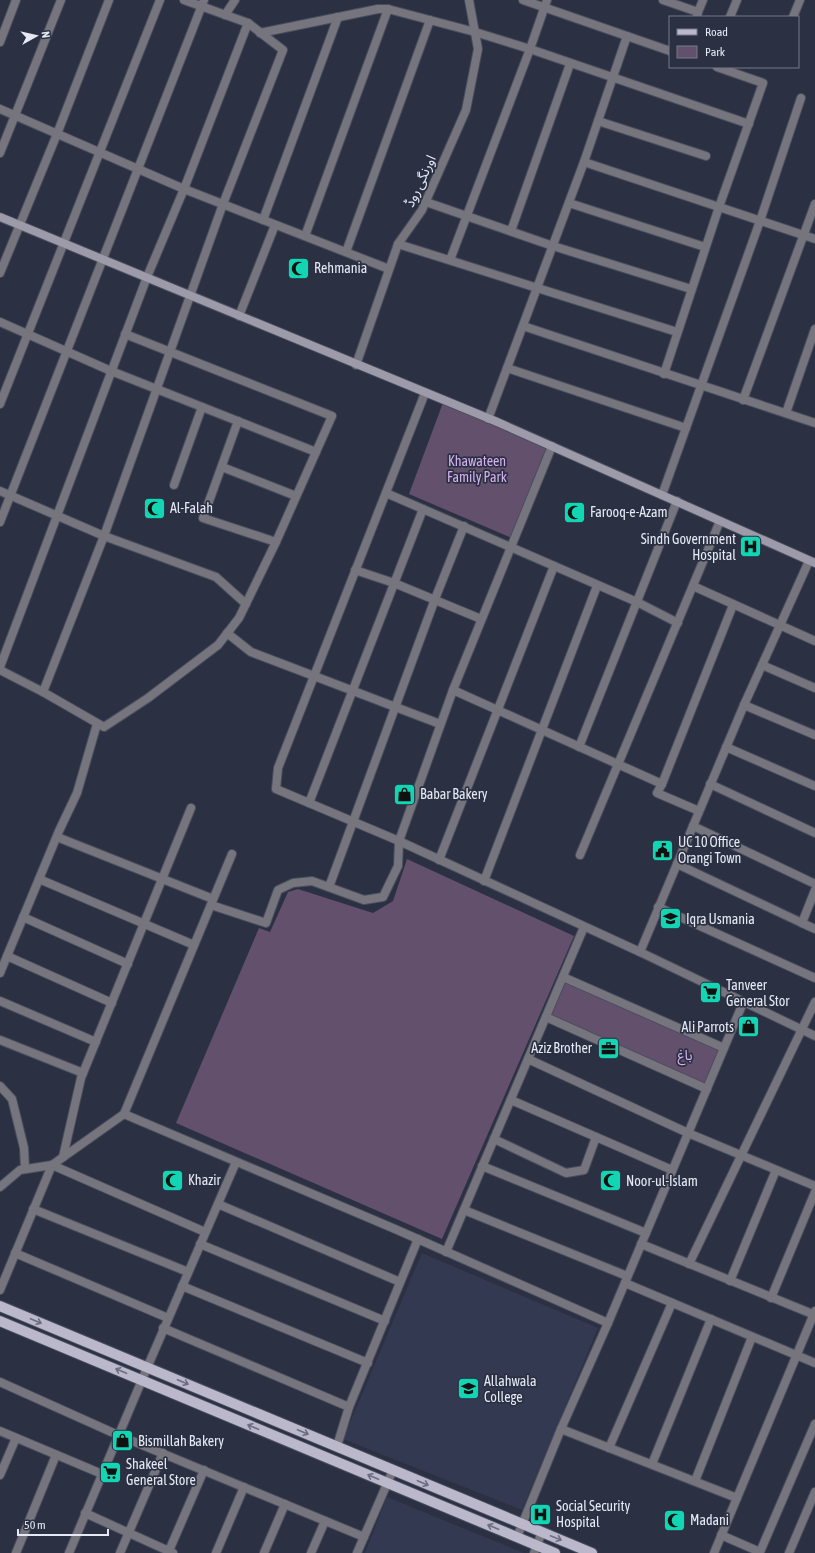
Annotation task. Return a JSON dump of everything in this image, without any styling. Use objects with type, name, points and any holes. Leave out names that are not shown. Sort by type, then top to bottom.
[{"type":"main road","points":[[0,217],[356,365],[488,418],[812,562]]},
{"type":"main road","points":[[0,1306],[592,1553]]},
{"type":"main road","points":[[0,1321],[517,1537],[535,1549],[555,1553]]},
{"type":"street","points":[[0,42],[16,0]]},
{"type":"street","points":[[0,154],[61,0]]},
{"type":"street","points":[[0,273],[57,134],[109,0]]},
{"type":"street","points":[[0,404],[160,0]]},
{"type":"street","points":[[43,692],[104,536],[223,204],[283,50],[248,23],[203,4],[184,0]]},
{"type":"street","points":[[226,15],[235,0]]},
{"type":"street","name":"اورنگی روڈ","points":[[356,365],[398,244],[422,210],[466,110],[478,49],[469,0]]},
{"type":"street","points":[[523,0],[546,4],[669,51]]},
{"type":"street","points":[[663,0],[697,14],[703,0]]},
{"type":"street","points":[[730,16],[737,0]]},
{"type":"street","points":[[794,16],[800,0]]},
{"type":"street","points":[[0,522],[203,4]]},
{"type":"street","points":[[450,260],[546,4]]},
{"type":"street","points":[[260,33],[378,9],[388,9],[475,32],[530,49],[570,64],[749,124]]},
{"type":"street","points":[[305,236],[388,9]]},
{"type":"street","points":[[263,220],[338,17]]},
{"type":"street","points":[[346,252],[430,20]]},
{"type":"street","points":[[0,667],[58,516],[146,277],[184,189],[248,23]]},
{"type":"street","points":[[488,418],[584,162],[627,36]]},
{"type":"street","points":[[511,231],[570,64]]},
{"type":"street","points":[[664,374],[718,207],[764,83],[720,68]]},
{"type":"street","points":[[662,495],[760,221],[801,98]]},
{"type":"street","points":[[0,110],[184,189],[390,269]]},
{"type":"street","points":[[598,121],[706,156]]},
{"type":"street","points":[[584,162],[815,239]]},
{"type":"street","points":[[426,202],[553,246],[692,289]]},
{"type":"street","points":[[569,203],[706,247]]},
{"type":"street","points":[[743,400],[815,204]]},
{"type":"street","points":[[239,316],[275,225]]},
{"type":"street","points":[[398,244],[677,332]]},
{"type":"street","points":[[0,322],[111,371],[316,452]]},
{"type":"street","points":[[523,326],[815,423]]},
{"type":"street","points":[[786,413],[815,329]]},
{"type":"street","points":[[0,670],[43,692],[104,727],[148,698],[218,645],[239,618],[246,604],[276,542],[332,416],[125,334]]},
{"type":"street","points":[[507,368],[686,428]]},
{"type":"street","points":[[425,393],[278,768],[276,789],[399,841],[640,952],[743,1003],[815,1036]]},
{"type":"street","points":[[174,485],[202,407]]},
{"type":"street","points":[[238,421],[203,518],[276,542]]},
{"type":"street","points":[[57,837],[164,879],[212,902],[266,923],[278,890],[293,883],[312,881],[364,900],[383,897],[398,866],[399,841],[440,724],[481,619],[552,446]]},
{"type":"street","points":[[222,467],[296,496]]},
{"type":"street","points":[[0,490],[104,536],[216,577],[246,604]]},
{"type":"street","points":[[386,492],[511,546],[597,586],[637,602],[678,623]]},
{"type":"street","points":[[579,746],[677,501]]},
{"type":"street","points":[[309,803],[423,508]]},
{"type":"street","points":[[580,855],[720,521]]},
{"type":"street","points":[[328,887],[435,599],[464,526]]},
{"type":"street","points":[[640,952],[744,705],[779,626],[812,562]]},
{"type":"street","points":[[439,860],[554,566]]},
{"type":"street","points":[[356,570],[435,599],[481,619]]},
{"type":"street","points":[[484,881],[597,586]]},
{"type":"street","points":[[693,586],[815,642]]},
{"type":"street","points":[[699,811],[657,793],[662,784],[733,605]]},
{"type":"street","points":[[227,633],[251,652],[440,724]]},
{"type":"street","points":[[762,665],[815,688]]},
{"type":"street","points":[[453,690],[662,784]]},
{"type":"street","points":[[744,705],[815,735]]},
{"type":"street","points":[[0,973],[77,793],[97,724]]},
{"type":"street","points":[[726,747],[815,786]]},
{"type":"street","points":[[710,784],[815,833]]},
{"type":"street","points":[[63,1157],[83,1073],[164,879],[191,808]]},
{"type":"street","points":[[693,826],[815,884]]},
{"type":"street","points":[[0,1187],[20,1170],[52,1165],[124,1114],[232,854]]},
{"type":"street","points":[[677,864],[815,929]]},
{"type":"street","points":[[39,879],[194,945]]},
{"type":"street","points":[[802,923],[815,890]]},
{"type":"street","points":[[658,907],[815,978]]},
{"type":"street","points":[[23,917],[128,964]]},
{"type":"street","points":[[446,1252],[584,927]]},
{"type":"street","points":[[7,956],[112,1003]]},
{"type":"street","points":[[563,977],[724,1048]]},
{"type":"street","points":[[0,1001],[96,1042]]},
{"type":"street","points":[[688,1264],[815,1002]]},
{"type":"street","points":[[517,1537],[561,1429],[608,1323],[743,1003]]},
{"type":"street","points":[[546,1017],[707,1089]]},
{"type":"street","points":[[0,1040],[83,1073]]},
{"type":"street","points":[[528,1059],[688,1133],[815,1186]]},
{"type":"street","points":[[0,1086],[12,1099],[24,1148],[25,1169]]},
{"type":"street","points":[[511,1100],[672,1170]]},
{"type":"street","points":[[124,1114],[418,1239],[608,1323]]},
{"type":"street","points":[[494,1139],[566,1173],[584,1170],[596,1137]]},
{"type":"street","points":[[69,1553],[163,1328],[236,1162]]},
{"type":"street","points":[[0,1290],[52,1165]]},
{"type":"street","points":[[52,1165],[205,1232]]},
{"type":"street","points":[[482,1166],[646,1233]]},
{"type":"street","points":[[730,1281],[776,1170]]},
{"type":"street","points":[[771,1298],[815,1192]]},
{"type":"street","points":[[218,1204],[400,1282]]},
{"type":"street","points":[[33,1209],[188,1272]]},
{"type":"street","points":[[464,1210],[626,1280],[672,1303],[815,1363]]},
{"type":"street","points":[[337,1446],[349,1407],[418,1239]]},
{"type":"street","points":[[200,1244],[385,1321]]},
{"type":"street","points":[[641,1244],[771,1298],[814,1314],[714,1553]]},
{"type":"street","points":[[15,1254],[168,1318]]},
{"type":"street","points":[[182,1286],[368,1363]]},
{"type":"street","points":[[609,1448],[672,1303]]},
{"type":"street","points":[[652,1464],[711,1319]]},
{"type":"street","points":[[163,1328],[349,1407]]},
{"type":"street","points":[[695,1481],[752,1336]]},
{"type":"street","points":[[0,1382],[118,1435],[364,1537]]},
{"type":"street","points":[[722,1535],[761,1553],[815,1424]]},
{"type":"street","points":[[561,1429],[737,1498]]},
{"type":"street","points":[[0,1431],[102,1474]]},
{"type":"street","points":[[0,1475],[16,1438]]},
{"type":"street","points":[[120,1553],[163,1454]]},
{"type":"street","points":[[16,1553],[56,1455]]},
{"type":"street","points":[[85,1513],[170,1552],[204,1470]]},
{"type":"street","points":[[357,1553],[393,1470]]},
{"type":"street","points":[[216,1553],[244,1487]]},
{"type":"street","points":[[790,1553],[815,1492]]},
{"type":"street","points":[[264,1553],[285,1504]]},
{"type":"street","points":[[311,1553],[325,1521]]},
{"type":"street","points":[[535,1549],[542,1532]]},
{"type":"shaded area","name":"Allahwala College","points":[[422,1253],[598,1328],[522,1510],[343,1439]]},
{"type":"shaded area","points":[[387,1497],[524,1553],[365,1553]]},
{"type":"green space","name":"Khawateen Family Park","points":[[444,400],[552,446],[514,539],[409,494]]},
{"type":"green space","points":[[407,859],[574,936],[442,1239],[176,1123],[259,928],[270,932],[288,892],[298,889],[373,913],[393,901]]},
{"type":"green space","name":"باغ","points":[[563,977],[724,1048],[707,1089],[546,1017]]},
{"type":"place","name":"Rehmania","points":[[299,268]]},
{"type":"place","name":"Al-Falah","points":[[154,508]]},
{"type":"place","name":"Farooq-e-Azam","points":[[574,512]]},
{"type":"place","name":"Sindh Government Hospital","points":[[751,547]]},
{"type":"place","name":"Babar Bakery","points":[[404,794]]},
{"type":"place","name":"UC 10 Office Orangi Town","points":[[663,850]]},
{"type":"place","name":"Iqra Usmania","points":[[670,919]]},
{"type":"place","name":"Tanveer General Stor","points":[[710,993]]},
{"type":"place","name":"Ali Parrots","points":[[749,1027]]},
{"type":"place","name":"Aziz Brother","points":[[608,1048]]},
{"type":"place","name":"Khazir","points":[[172,1180]]},
{"type":"place","name":"Noor-ul-Islam","points":[[610,1181]]},
{"type":"place","name":"Allahwala College","points":[[468,1389]]},
{"type":"place","name":"Bismillah Bakery","points":[[123,1441]]},
{"type":"place","name":"Shakeel General Store","points":[[111,1472]]},
{"type":"place","name":"Social Security Hospital","points":[[541,1514]]},
{"type":"place","name":"Madani","points":[[675,1520]]}]
